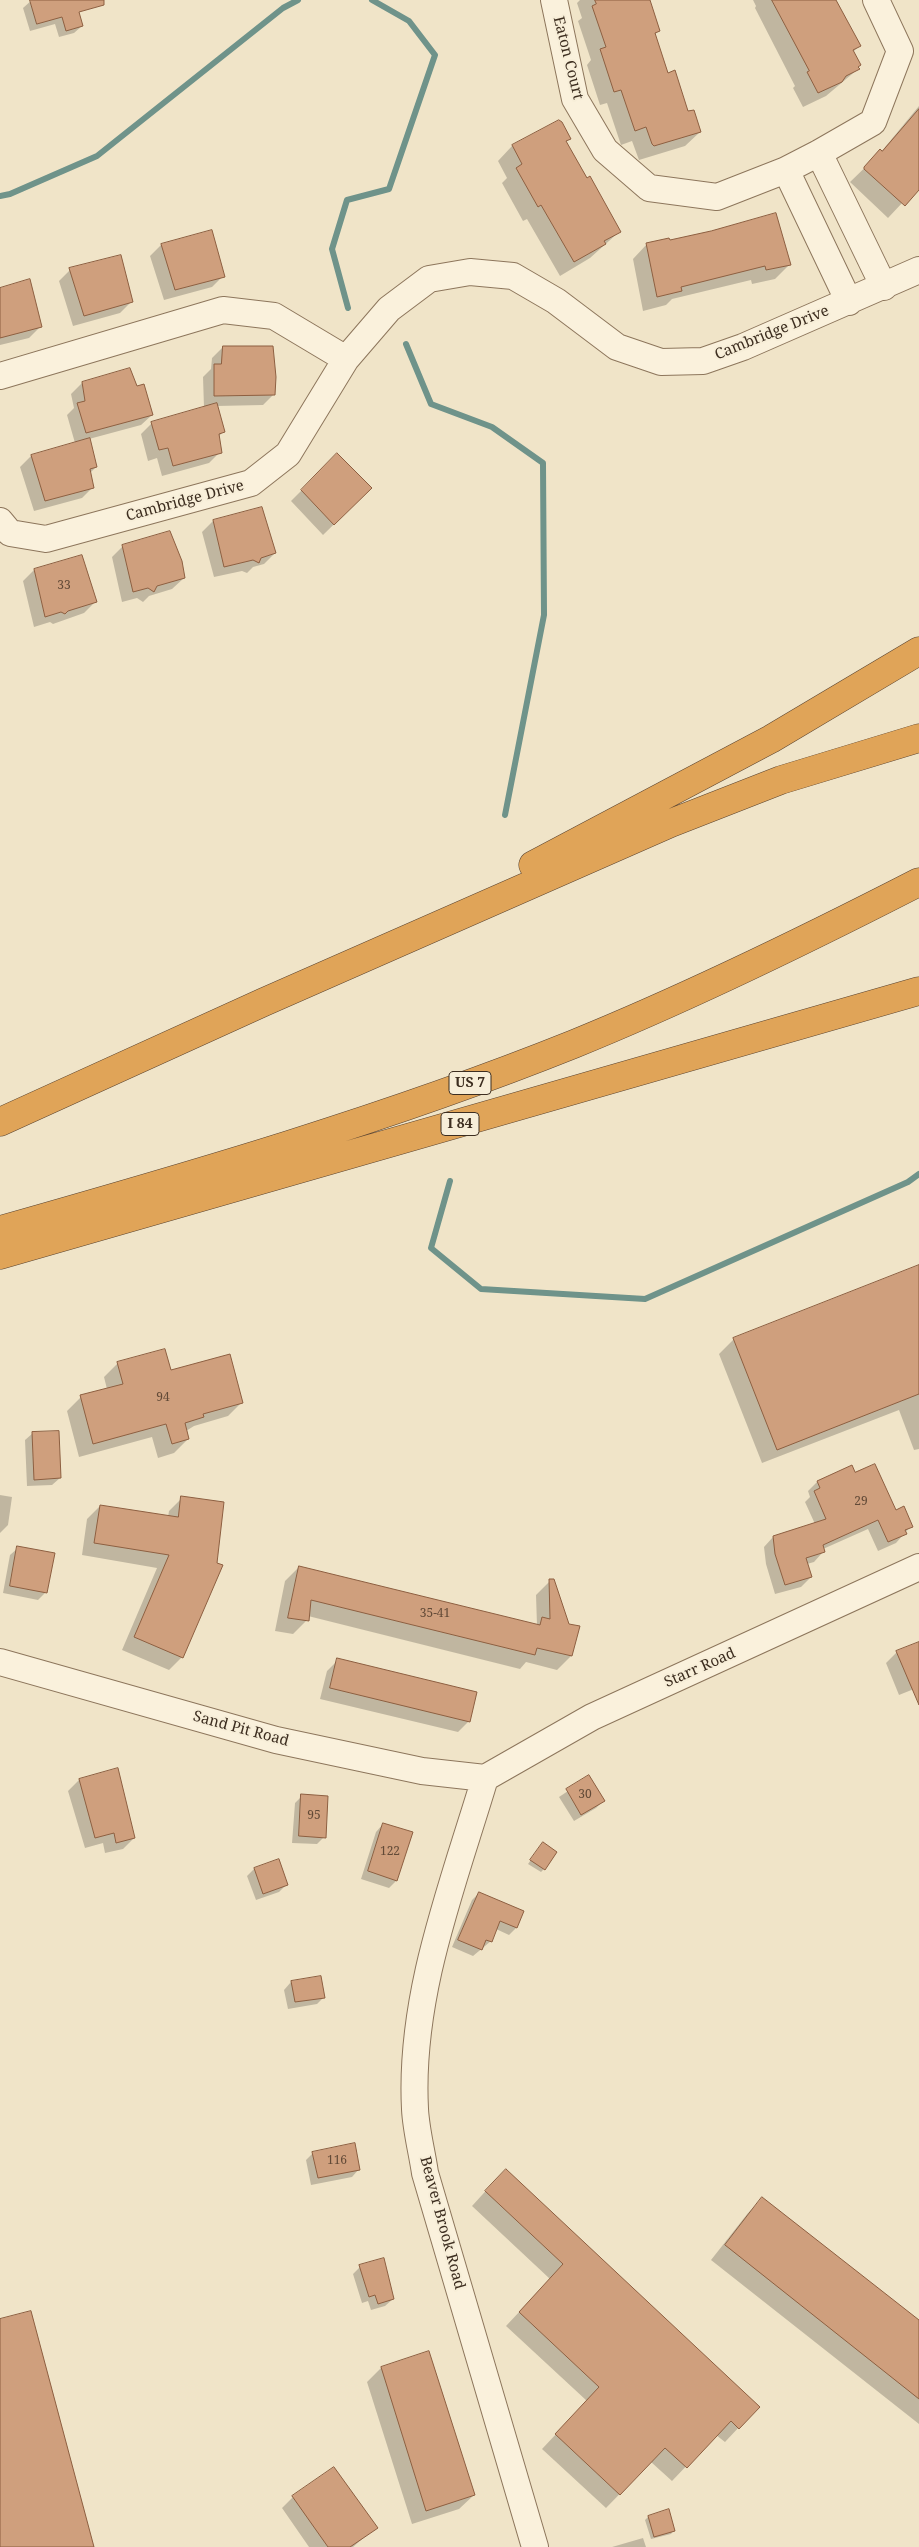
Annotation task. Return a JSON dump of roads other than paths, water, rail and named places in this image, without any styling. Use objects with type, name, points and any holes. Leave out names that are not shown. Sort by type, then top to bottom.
[{"type":"highway","points":[[264,1002],[695,781],[837,701],[919,651]]},
{"type":"highway","points":[[0,1122],[264,1002],[708,808],[804,773],[919,738]]},
{"type":"highway","name":"US 7","points":[[0,1230],[284,1147],[503,1071],[626,1022],[716,982],[919,882]]},
{"type":"highway","name":"I 84","points":[[0,1256],[919,991]]},
{"type":"street","name":"Eaton Court","points":[[554,0],[576,99],[605,150],[649,188],[716,197],[786,170],[819,154],[873,122],[900,51],[876,0]]},
{"type":"street","points":[[819,154],[884,287]]},
{"type":"street","points":[[786,170],[849,302]]},
{"type":"street","name":"Cambridge Drive","points":[[0,521],[10,533],[46,539],[251,483],[288,454],[346,359],[389,309],[429,279],[470,272],[513,276],[556,301],[617,347],[661,362],[703,361],[743,347],[884,287],[919,270]]},
{"type":"street","points":[[0,376],[223,310],[274,316],[346,359]]},
{"type":"street","name":"Starr Road","points":[[485,1778],[592,1717],[919,1567]]},
{"type":"street","name":"Sand Pit Road","points":[[0,1662],[276,1740],[422,1771],[485,1778]]},
{"type":"street","name":"Beaver Brook Road","points":[[485,1778],[424,1984],[418,2034],[415,2110],[425,2173],[535,2547]]},
{"type":"waterway","points":[[0,196],[10,194],[97,156],[283,8],[298,0]]},
{"type":"waterway","points":[[348,308],[332,249],[347,200],[389,189],[435,55],[409,21],[372,0]]},
{"type":"waterway","points":[[406,344],[431,404],[492,427],[543,463],[544,615],[505,815]]},
{"type":"waterway","points":[[450,1181],[431,1248],[481,1289],[645,1299],[908,1182],[919,1174]]}]
